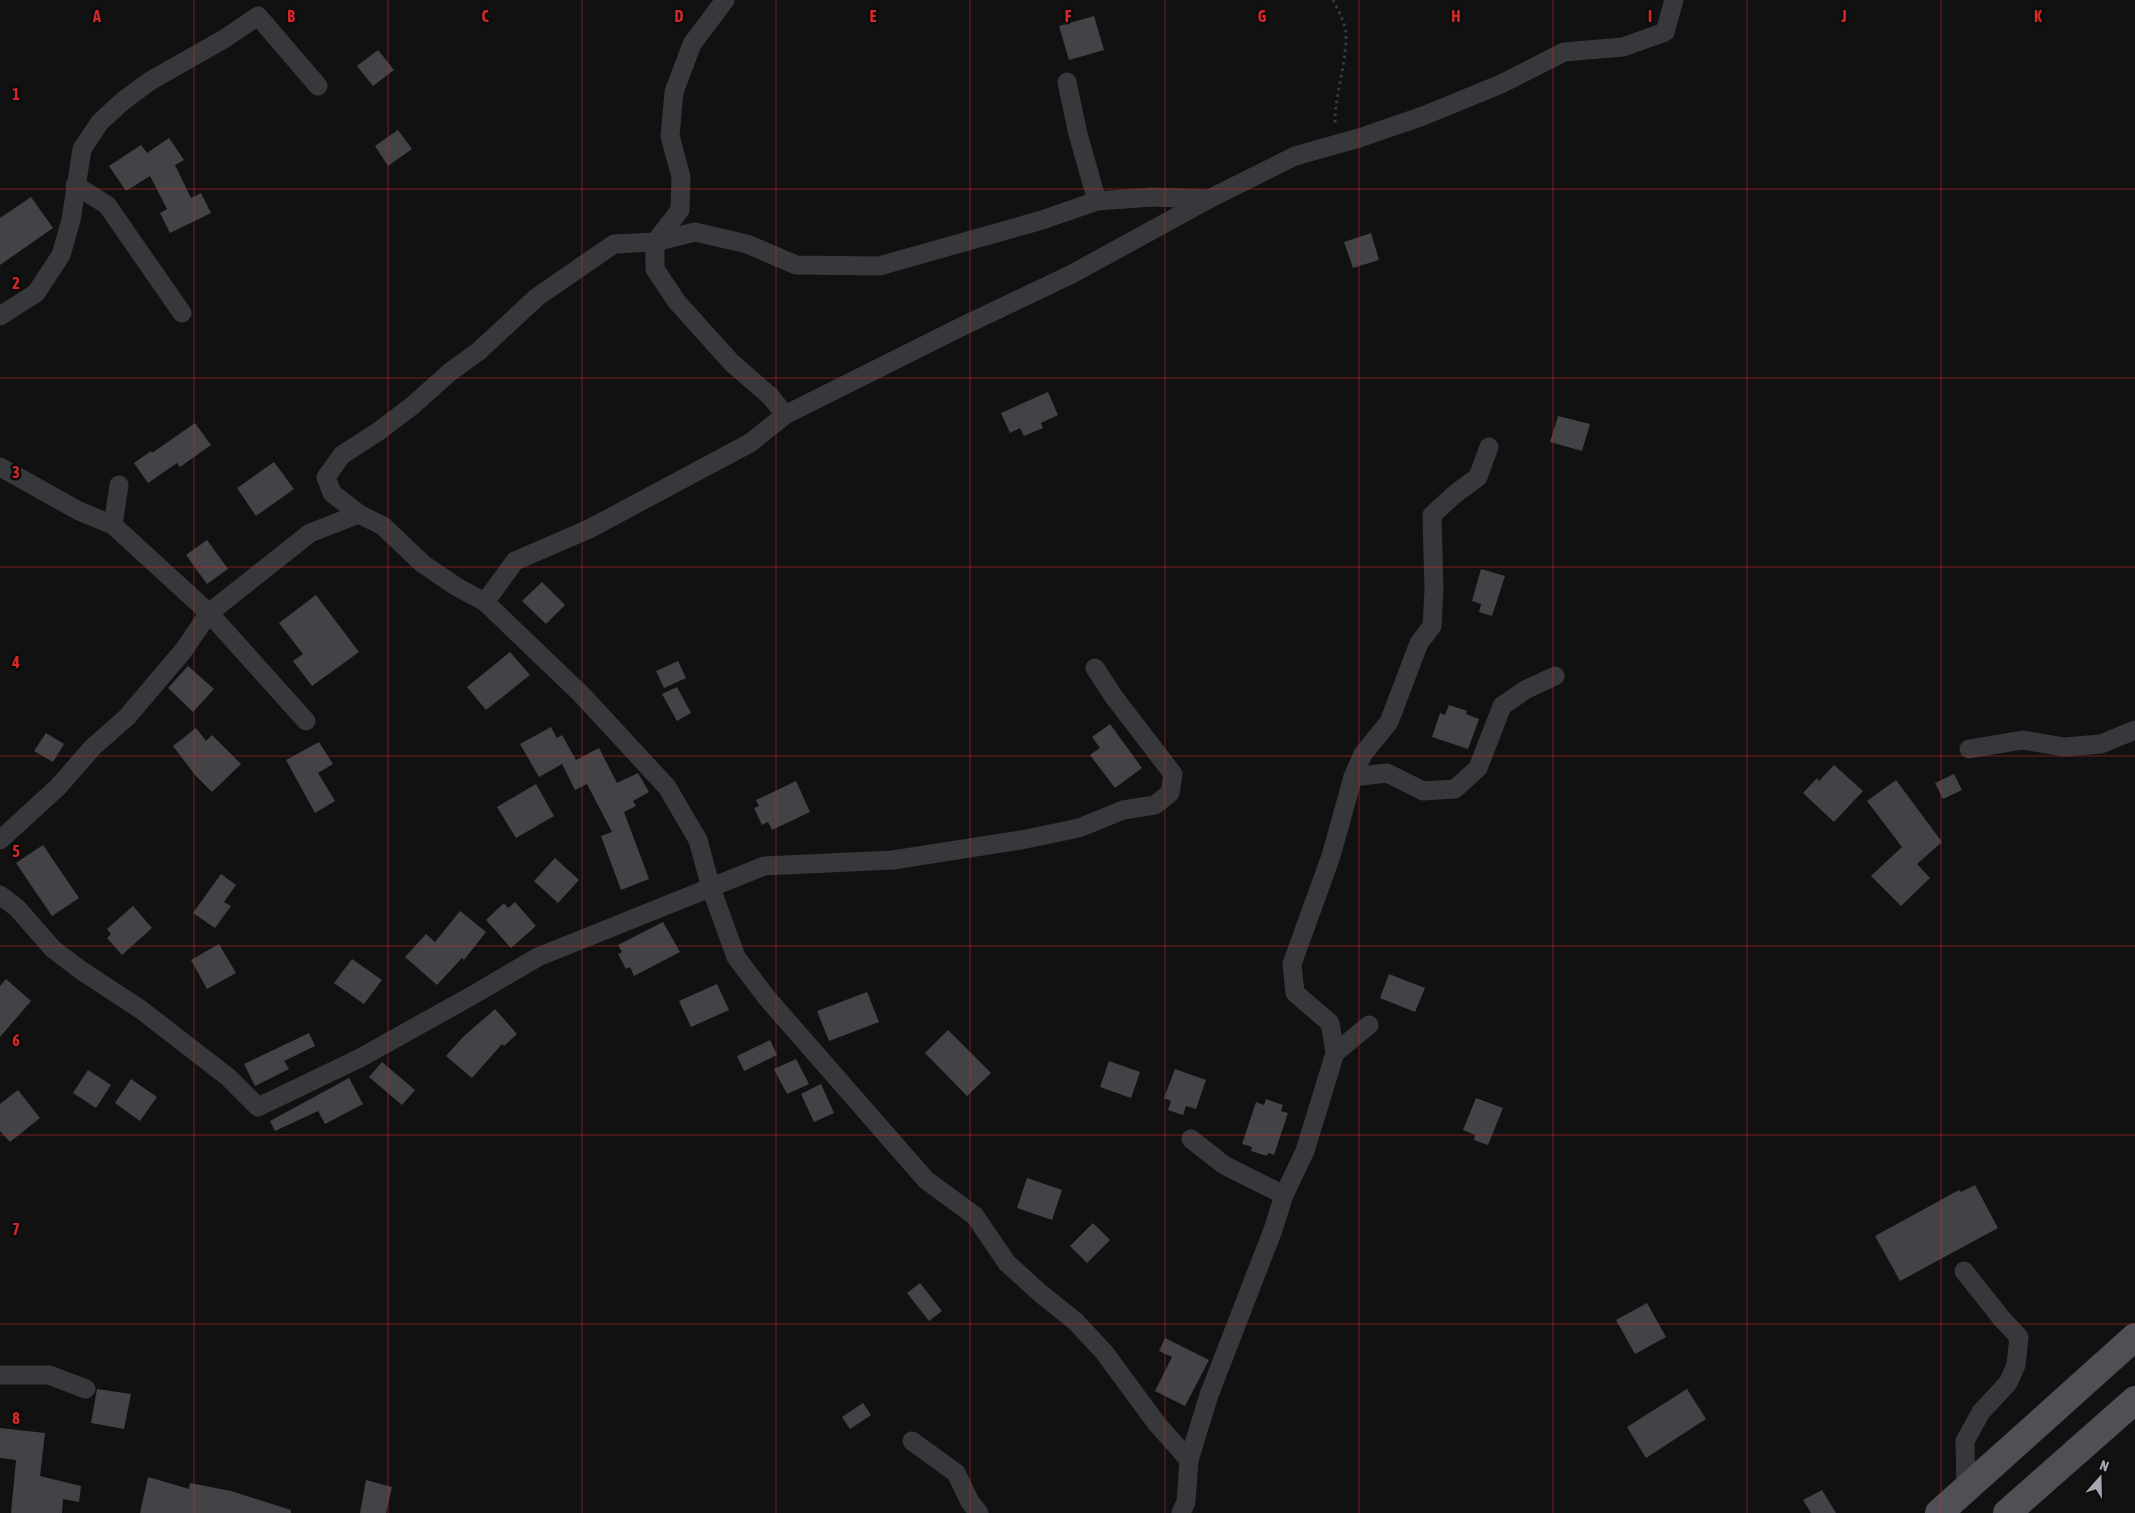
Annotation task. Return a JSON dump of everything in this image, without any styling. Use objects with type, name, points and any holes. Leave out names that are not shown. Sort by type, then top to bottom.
[{"type":"main road","points":[[1940,1513],[2135,1337]]},
{"type":"main road","points":[[2007,1513],[2135,1400]]},
{"type":"street","points":[[725,0],[692,44],[674,92],[670,136],[680,177],[680,210],[655,242],[655,269],[677,302],[732,362],[770,396],[785,415]]},
{"type":"street","points":[[485,602],[515,561],[589,529],[750,443],[785,415],[1072,274],[1209,198],[1295,156],[1423,116],[1501,84],[1564,52],[1623,46],[1665,32],[1674,0]]},
{"type":"street","points":[[0,316],[36,293],[61,255],[71,220],[82,149],[100,122],[150,80],[224,39],[258,16],[318,86]]},
{"type":"street","points":[[1067,82],[1078,134],[1097,201]]},
{"type":"street","points":[[75,185],[107,205],[182,313]]},
{"type":"street","points":[[1189,1460],[1156,1424],[1104,1352],[1075,1321],[1007,1263],[975,1216],[926,1180],[766,998],[736,957],[711,888],[698,840],[667,787],[581,694],[485,602],[457,587],[423,564],[383,526],[359,514],[332,493],[326,477],[342,454],[379,431],[412,406],[538,297],[614,244],[655,242],[696,232],[747,244],[796,265],[879,266],[1042,220],[1097,201],[1153,197],[1209,198]]},
{"type":"street","points":[[1181,1513],[1186,1502],[1189,1460],[1209,1395],[1273,1230],[1284,1195],[1305,1151],[1336,1053],[1330,1023],[1295,993],[1292,964],[1331,856],[1353,777],[1363,754],[1389,722],[1419,643],[1432,626],[1434,590],[1432,515],[1455,494],[1478,477],[1489,447]]},
{"type":"street","points":[[0,466],[79,511],[113,525],[209,613],[306,720]]},
{"type":"street","points":[[113,525],[119,485]]},
{"type":"street","points":[[0,840],[58,787],[93,747],[127,717],[183,651],[209,613],[310,533],[359,514]]},
{"type":"street","points":[[0,895],[18,908],[53,949],[82,971],[140,1009],[228,1077],[258,1107],[360,1058],[538,957],[764,866],[893,860],[1079,828],[1123,810],[1155,805],[1170,792],[1173,774],[1114,697],[1095,668]]},
{"type":"street","points":[[1353,777],[1387,773],[1422,791],[1455,789],[1478,768],[1502,706],[1525,690],[1556,676]]},
{"type":"street","points":[[1969,749],[2023,740],[2064,747],[2101,744],[2135,730]]},
{"type":"street","points":[[1336,1053],[1369,1026]]},
{"type":"street","points":[[1191,1140],[1224,1165],[1284,1195]]},
{"type":"street","points":[[1964,1271],[2019,1338],[2016,1365],[2008,1383],[1981,1412],[1965,1441],[1966,1488]]},
{"type":"street","points":[[0,1375],[49,1375],[86,1389]]},
{"type":"street","points":[[912,1441],[956,1473],[970,1502],[978,1513]]},
{"type":"path","points":[[1333,0],[1346,31],[1342,80],[1335,112],[1336,144]]},
{"type":"building","points":[[1094,16],[1104,50],[1069,60],[1059,26]]},
{"type":"building","points":[[378,50],[394,70],[373,86],[357,66]]},
{"type":"building","points":[[398,130],[412,149],[388,166],[375,146]]},
{"type":"building","points":[[169,138],[184,160],[175,165],[191,198],[201,193],[211,213],[170,233],[160,213],[167,209],[150,176],[126,191],[109,166],[141,145],[147,153]]},
{"type":"building","points":[[31,197],[53,228],[0,265],[0,218]]},
{"type":"building","points":[[1371,233],[1379,260],[1353,268],[1344,242]]},
{"type":"building","points":[[1048,392],[1058,415],[1041,423],[1043,428],[1024,436],[1020,428],[1010,433],[1001,413]]},
{"type":"building","points":[[1558,416],[1590,424],[1582,451],[1550,442]]},
{"type":"building","points":[[195,423],[211,445],[180,467],[177,463],[148,483],[134,463],[151,451],[152,453]]},
{"type":"building","points":[[274,462],[294,489],[256,516],[237,488]]},
{"type":"building","points":[[207,540],[228,569],[207,584],[186,555]]},
{"type":"building","points":[[1481,569],[1505,576],[1492,616],[1479,612],[1481,604],[1472,601]]},
{"type":"building","points":[[542,582],[565,605],[546,624],[522,601]]},
{"type":"building","points":[[316,595],[359,652],[312,686],[293,661],[303,654],[279,623]]},
{"type":"building","points":[[510,652],[530,675],[486,710],[467,687]]},
{"type":"building","points":[[678,661],[686,678],[664,688],[656,671]]},
{"type":"building","points":[[188,666],[214,689],[193,712],[168,688]]},
{"type":"building","points":[[677,687],[691,713],[677,721],[662,694]]},
{"type":"building","points":[[1449,705],[1467,711],[1466,714],[1479,719],[1468,749],[1432,737],[1440,713],[1445,715]]},
{"type":"building","points":[[1110,724],[1142,768],[1115,788],[1090,755],[1100,748],[1092,737]]},
{"type":"building","points":[[551,727],[557,738],[562,735],[576,760],[599,748],[617,783],[638,773],[649,792],[633,801],[636,806],[624,812],[649,879],[621,890],[601,836],[612,832],[587,784],[575,790],[562,764],[539,777],[520,744]]},
{"type":"building","points":[[196,728],[206,741],[212,735],[241,764],[212,792],[195,775],[173,746]]},
{"type":"building","points":[[46,733],[64,744],[53,762],[34,751]]},
{"type":"building","points":[[319,742],[333,764],[318,773],[335,801],[315,813],[286,760]]},
{"type":"building","points":[[1834,765],[1863,791],[1834,822],[1803,793],[1817,778],[1819,781]]},
{"type":"building","points":[[1954,774],[1962,790],[1943,799],[1935,783]]},
{"type":"building","points":[[1896,780],[1942,842],[1917,864],[1930,878],[1901,906],[1871,876],[1902,847],[1867,801]]},
{"type":"building","points":[[796,781],[810,812],[772,830],[768,822],[762,825],[754,808],[759,806],[756,800]]},
{"type":"building","points":[[536,784],[554,816],[516,838],[497,807]]},
{"type":"building","points":[[43,845],[79,898],[52,916],[16,863]]},
{"type":"building","points":[[555,858],[579,880],[558,903],[534,881]]},
{"type":"building","points":[[221,874],[236,885],[224,902],[231,906],[215,928],[193,913]]},
{"type":"building","points":[[515,902],[536,926],[511,948],[486,920],[504,903],[508,908]]},
{"type":"building","points":[[133,906],[152,928],[122,955],[107,938],[111,934],[107,929]]},
{"type":"building","points":[[460,911],[486,932],[464,960],[462,958],[437,985],[405,957],[426,934],[435,942]]},
{"type":"building","points":[[663,922],[680,952],[634,976],[630,967],[626,969],[618,954],[622,952],[618,945]]},
{"type":"building","points":[[219,944],[236,973],[207,989],[191,960]]},
{"type":"building","points":[[352,959],[382,980],[364,1004],[334,983]]},
{"type":"building","points":[[1389,974],[1425,988],[1415,1012],[1380,998]]},
{"type":"building","points":[[6,979],[31,1001],[0,1037],[0,986]]},
{"type":"building","points":[[717,984],[729,1010],[691,1027],[679,1001]]},
{"type":"building","points":[[867,992],[879,1022],[829,1041],[817,1011]]},
{"type":"building","points":[[495,1009],[517,1034],[504,1046],[502,1044],[472,1078],[446,1056],[463,1037]]},
{"type":"building","points":[[948,1030],[991,1073],[967,1096],[925,1053]]},
{"type":"building","points":[[309,1033],[315,1046],[284,1061],[289,1069],[255,1086],[244,1064]]},
{"type":"building","points":[[770,1040],[777,1055],[744,1071],[737,1056]]},
{"type":"building","points":[[796,1059],[809,1084],[787,1094],[774,1069]]},
{"type":"building","points":[[1109,1061],[1140,1072],[1131,1098],[1100,1087]]},
{"type":"building","points":[[382,1062],[415,1090],[402,1105],[369,1077]]},
{"type":"building","points":[[1175,1069],[1206,1080],[1196,1109],[1186,1106],[1183,1115],[1168,1110],[1171,1101],[1164,1098]]},
{"type":"building","points":[[88,1070],[111,1085],[96,1108],[73,1093]]},
{"type":"building","points":[[349,1078],[363,1104],[325,1124],[318,1111],[275,1131],[270,1121]]},
{"type":"building","points":[[131,1079],[157,1097],[140,1121],[115,1103]]},
{"type":"building","points":[[821,1084],[834,1113],[814,1122],[801,1094]]},
{"type":"building","points":[[18,1090],[40,1118],[10,1142],[0,1131],[0,1104]]},
{"type":"building","points":[[1476,1098],[1503,1108],[1488,1145],[1474,1140],[1475,1135],[1463,1130]]},
{"type":"building","points":[[1266,1099],[1283,1105],[1281,1111],[1288,1113],[1274,1155],[1268,1153],[1267,1156],[1251,1151],[1252,1147],[1242,1144],[1256,1102],[1264,1105]]},
{"type":"building","points":[[1027,1178],[1062,1190],[1052,1220],[1017,1208]]},
{"type":"building","points":[[1975,1185],[1998,1228],[1900,1281],[1875,1236],[1959,1190],[1961,1192]]},
{"type":"building","points":[[1093,1223],[1110,1240],[1087,1263],[1070,1246]]},
{"type":"building","points":[[920,1283],[942,1311],[929,1321],[907,1293]]},
{"type":"building","points":[[1647,1303],[1666,1337],[1635,1354],[1616,1320]]},
{"type":"building","points":[[1165,1338],[1209,1360],[1185,1406],[1155,1391],[1172,1357],[1159,1351]]},
{"type":"building","points":[[97,1389],[131,1394],[124,1429],[91,1423]]},
{"type":"building","points":[[1687,1389],[1706,1419],[1646,1458],[1627,1427]]},
{"type":"building","points":[[863,1403],[871,1415],[850,1429],[842,1417]]},
{"type":"building","points":[[0,1428],[45,1433],[40,1476],[81,1486],[79,1502],[63,1499],[62,1513],[11,1513],[16,1460],[0,1458]]},
{"type":"building","points":[[148,1477],[189,1489],[190,1483],[231,1491],[291,1510],[291,1513],[140,1513]]},
{"type":"building","points":[[366,1480],[392,1487],[386,1513],[360,1513]]},
{"type":"building","points":[[1822,1490],[1836,1513],[1811,1513],[1803,1500]]}]
